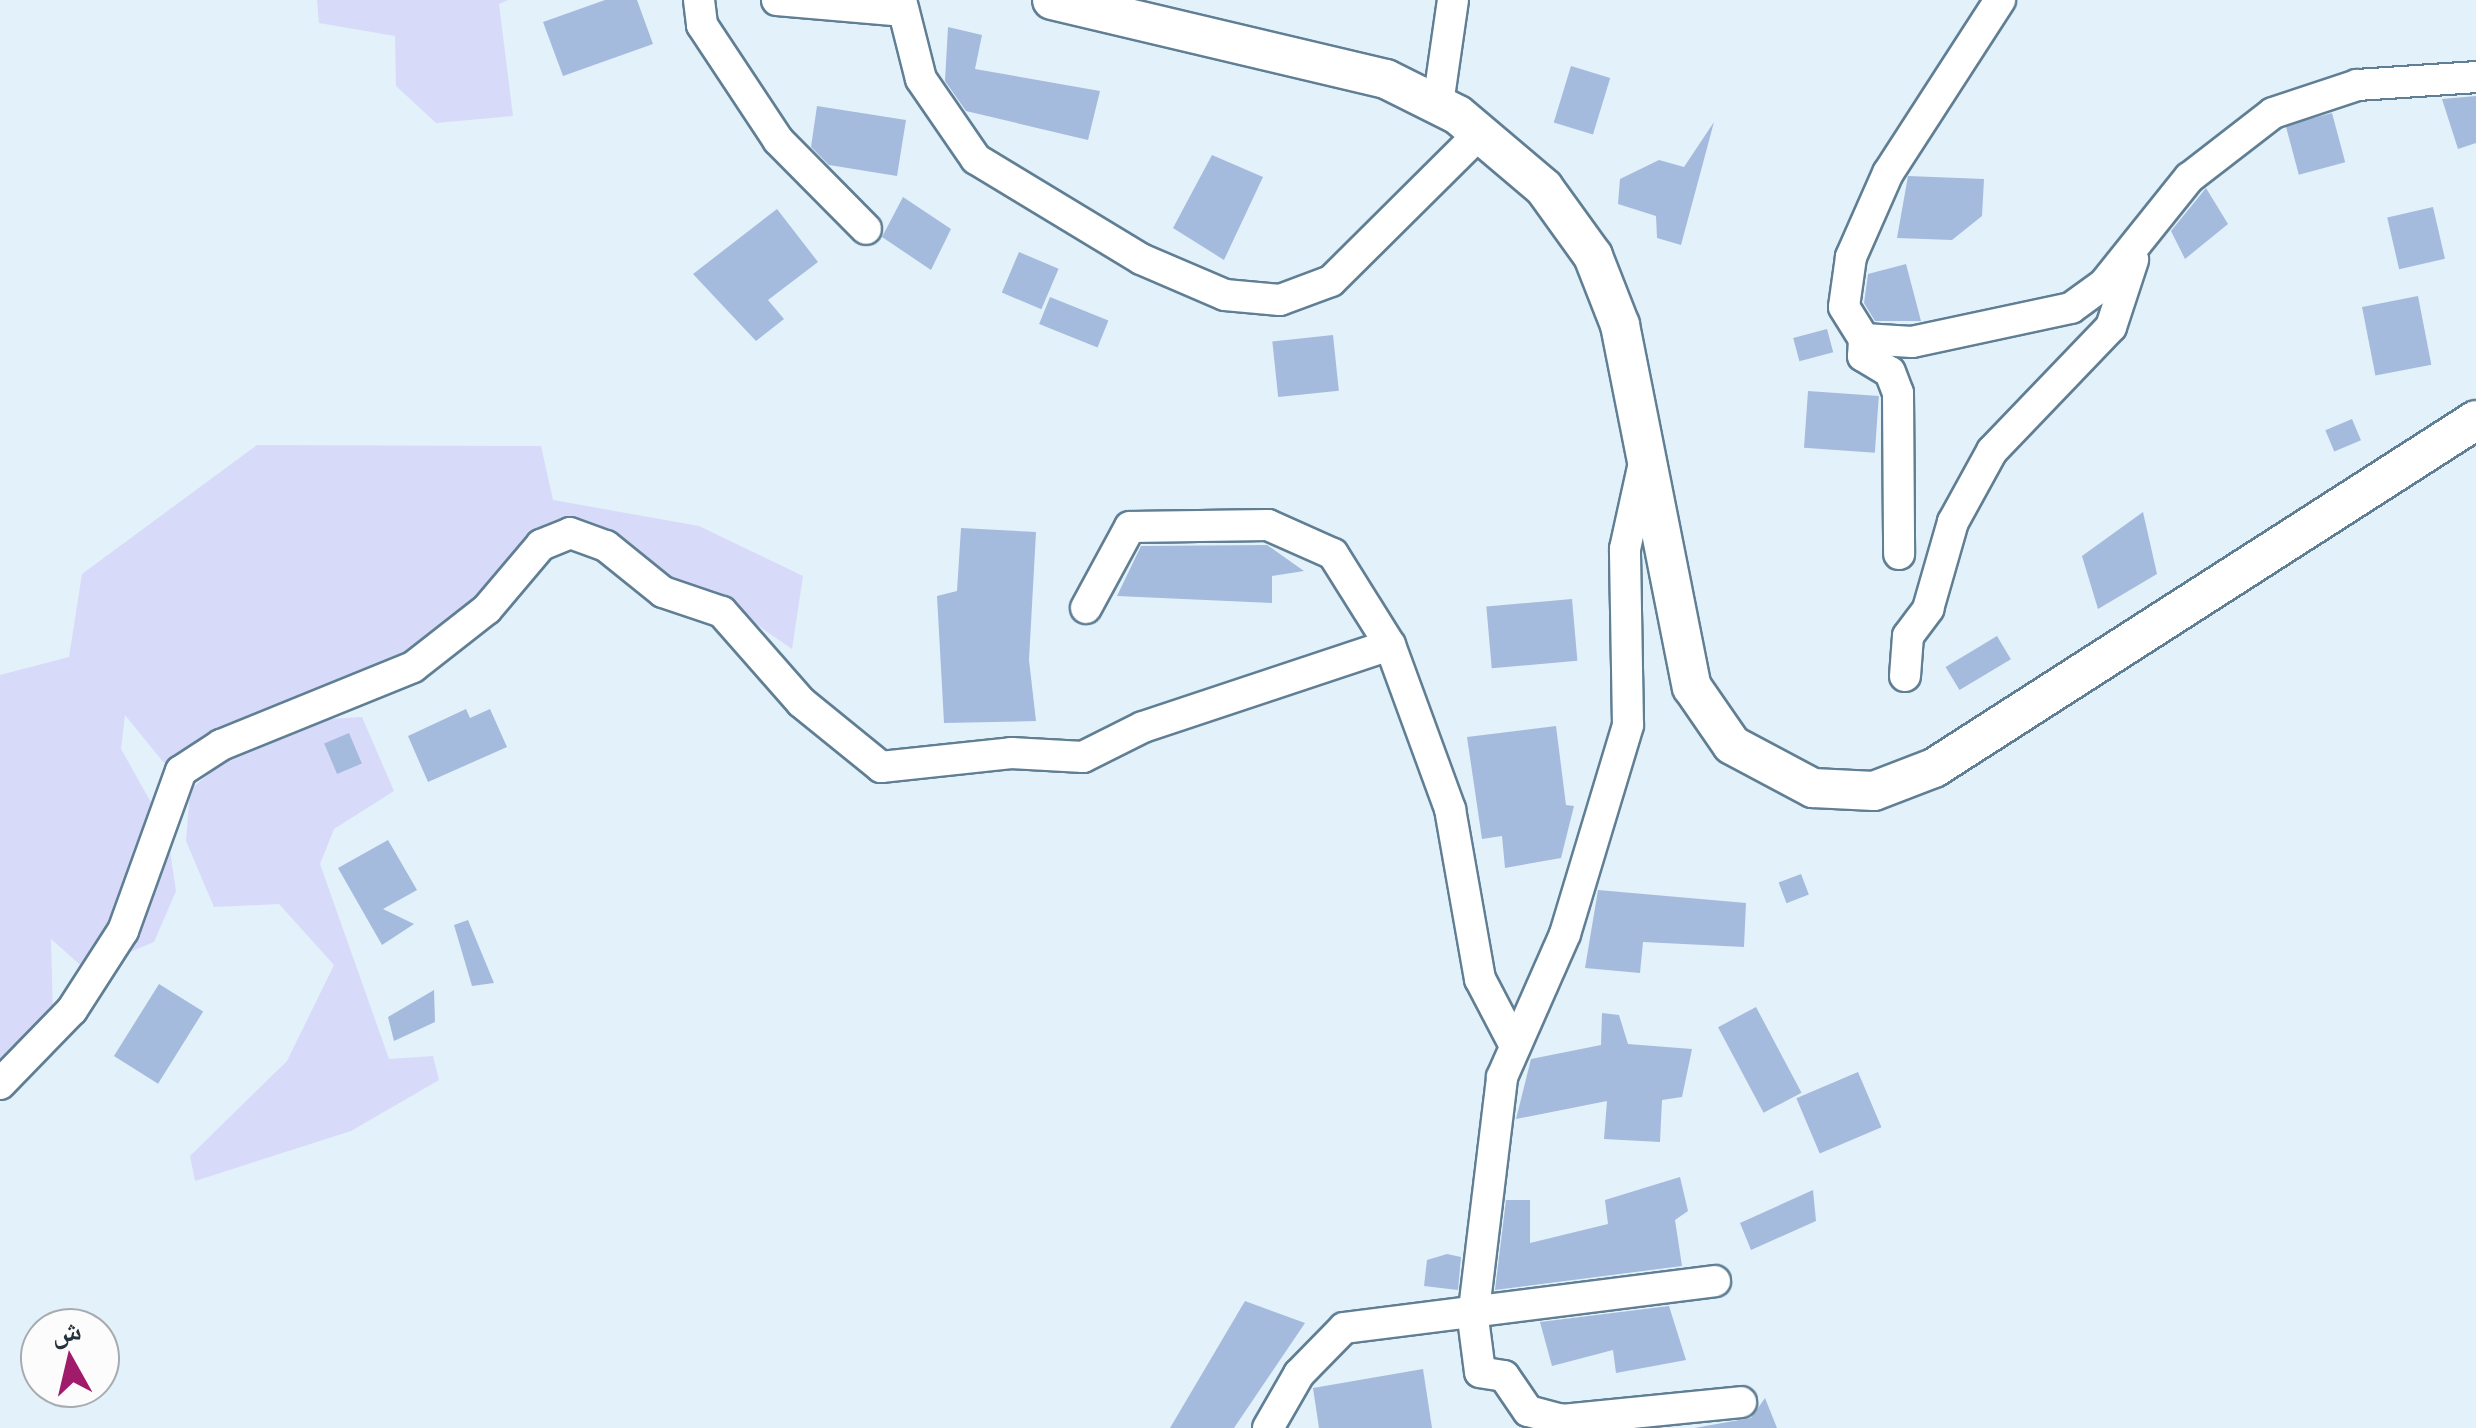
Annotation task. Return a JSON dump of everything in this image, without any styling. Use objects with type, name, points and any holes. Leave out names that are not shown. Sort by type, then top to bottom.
[{"type":"main road","points":[[1052,0],[1353,68],[1438,104],[1481,132],[1553,199],[1593,256],[1620,325],[1680,653],[1710,718],[1759,765],[1846,792],[1934,768],[2476,420]]},
{"type":"street","points":[[699,0],[702,24],[778,140],[866,229]]},
{"type":"street","points":[[777,0],[902,5],[921,79],[976,159],[1141,259],[1242,298],[1295,298],[1331,281],[1481,132]]},
{"type":"street","points":[[1438,104],[1453,0]]},
{"type":"street","points":[[1898,554],[1898,394],[1890,372],[1863,356],[1864,339],[1844,307],[1856,244],[1888,173],[2000,0]]},
{"type":"street","points":[[1864,339],[1912,342],[2071,308],[2104,284],[2145,223],[2230,140],[2296,103],[2357,85],[2476,77]]},
{"type":"street","points":[[1904,676],[1908,636],[1928,609],[1953,522],[1992,451],[2110,328],[2145,223]]},
{"type":"street","points":[[1646,455],[1625,549],[1631,696],[1616,782],[1495,1106],[1473,1318],[1480,1372],[1504,1376],[1528,1411],[1561,1424],[1741,1402]]},
{"type":"street","points":[[1086,608],[1130,527],[1268,524],[1332,554],[1390,645],[1450,808],[1480,979],[1515,1046]]},
{"type":"street","points":[[0,1084],[72,1010],[124,931],[181,770],[221,745],[414,667],[450,644],[554,536],[586,536],[663,592],[722,612],[814,715],[881,768],[1011,753],[1083,757],[1142,727],[1390,645]]},
{"type":"street","points":[[1268,1428],[1331,1335],[1362,1324],[1473,1318],[1715,1281]]},
{"type":"shaded area","points":[[317,0],[508,0],[499,4],[513,116],[436,123],[396,86],[395,36],[319,23]]},
{"type":"shaded area","points":[[257,445],[541,446],[553,500],[699,526],[803,576],[792,649],[720,599],[636,568],[574,529],[448,640],[164,763],[125,715],[121,749],[167,831],[176,891],[154,942],[86,970],[51,939],[53,1020],[0,1070],[0,675],[69,657],[82,574]]},
{"type":"shaded area","points":[[362,717],[394,791],[334,829],[320,864],[389,1059],[433,1056],[439,1080],[351,1131],[195,1181],[190,1156],[287,1061],[334,965],[279,904],[214,907],[186,841],[190,790],[239,748],[312,720]]},
{"type":"building","points":[[605,0],[637,0],[653,44],[563,76],[543,22]]},
{"type":"building","points":[[948,27],[982,35],[975,69],[1100,91],[1088,140],[966,111],[945,81]]},
{"type":"building","points":[[1571,66],[1610,78],[1593,134],[1554,122]]},
{"type":"building","points":[[2476,96],[2476,143],[2458,149],[2442,99]]},
{"type":"building","points":[[817,106],[906,120],[897,176],[829,165],[811,147]]},
{"type":"building","points":[[2332,113],[2345,162],[2299,175],[2286,125]]},
{"type":"building","points":[[1714,122],[1681,245],[1657,238],[1656,216],[1618,204],[1620,179],[1659,160],[1684,167]]},
{"type":"building","points":[[1212,155],[1263,177],[1224,260],[1173,228]]},
{"type":"building","points":[[1908,176],[1984,179],[1982,216],[1952,240],[1897,238]]},
{"type":"building","points":[[2206,188],[2228,224],[2185,259],[2171,231]]},
{"type":"building","points":[[903,197],[951,229],[931,270],[882,237]]},
{"type":"building","points":[[2433,207],[2445,259],[2399,269],[2387,218]]},
{"type":"building","points":[[777,209],[818,262],[768,300],[784,319],[756,341],[693,274]]},
{"type":"building","points":[[1019,252],[1059,269],[1041,309],[1002,293]]},
{"type":"building","points":[[1906,264],[1921,321],[1875,321],[1864,303],[1868,274]]},
{"type":"building","points":[[2418,296],[2431,365],[2375,376],[2362,307]]},
{"type":"building","points":[[1050,297],[1108,321],[1098,347],[1039,324]]},
{"type":"building","points":[[1827,329],[1833,352],[1799,361],[1793,338]]},
{"type":"building","points":[[1333,335],[1339,391],[1278,397],[1272,341]]},
{"type":"building","points":[[1808,391],[1879,396],[1875,453],[1804,448]]},
{"type":"building","points":[[2352,419],[2361,440],[2334,452],[2325,430]]},
{"type":"building","points":[[2143,512],[2157,574],[2098,609],[2082,556]]},
{"type":"building","points":[[961,528],[1036,532],[1029,660],[1036,721],[944,723],[937,596],[957,591]]},
{"type":"building","points":[[1267,545],[1304,571],[1272,576],[1272,603],[1117,596],[1141,546]]},
{"type":"building","points":[[1572,599],[1577,661],[1492,668],[1486,606]]},
{"type":"building","points":[[1997,636],[2011,659],[1959,690],[1946,667]]},
{"type":"building","points":[[466,709],[470,718],[490,709],[507,747],[428,782],[408,736]]},
{"type":"building","points":[[1556,726],[1566,805],[1574,806],[1561,858],[1505,868],[1502,836],[1482,839],[1467,737]]},
{"type":"building","points":[[349,733],[362,763],[337,774],[324,744]]},
{"type":"building","points":[[388,840],[417,890],[383,909],[414,924],[382,945],[338,868]]},
{"type":"building","points":[[1801,874],[1809,895],[1786,903],[1779,883]]},
{"type":"building","points":[[1598,890],[1746,903],[1744,947],[1643,942],[1640,973],[1585,968]]},
{"type":"building","points":[[468,920],[494,983],[472,986],[454,925]]},
{"type":"building","points":[[159,984],[203,1012],[158,1084],[114,1056]]},
{"type":"building","points":[[434,990],[435,1022],[394,1041],[388,1017]]},
{"type":"building","points":[[1756,1007],[1802,1093],[1764,1113],[1718,1027]]},
{"type":"building","points":[[1602,1013],[1619,1015],[1628,1044],[1692,1049],[1682,1097],[1662,1100],[1660,1142],[1604,1139],[1607,1101],[1516,1119],[1531,1059],[1601,1045]]},
{"type":"building","points":[[1858,1072],[1881,1127],[1820,1153],[1796,1098]]},
{"type":"building","points":[[1680,1177],[1688,1211],[1675,1220],[1682,1266],[1495,1290],[1506,1200],[1530,1200],[1530,1243],[1608,1224],[1605,1200]]},
{"type":"building","points":[[1813,1190],[1816,1221],[1751,1250],[1740,1223]]},
{"type":"building","points":[[1447,1254],[1461,1257],[1458,1290],[1424,1286],[1427,1260]]},
{"type":"building","points":[[1245,1301],[1305,1323],[1234,1428],[1170,1428]]},
{"type":"building","points":[[1669,1306],[1686,1360],[1616,1373],[1613,1350],[1552,1366],[1540,1322]]},
{"type":"building","points":[[1423,1369],[1432,1428],[1319,1428],[1313,1388]]},
{"type":"building","points":[[1765,1398],[1777,1428],[1694,1428],[1751,1418]]}]
